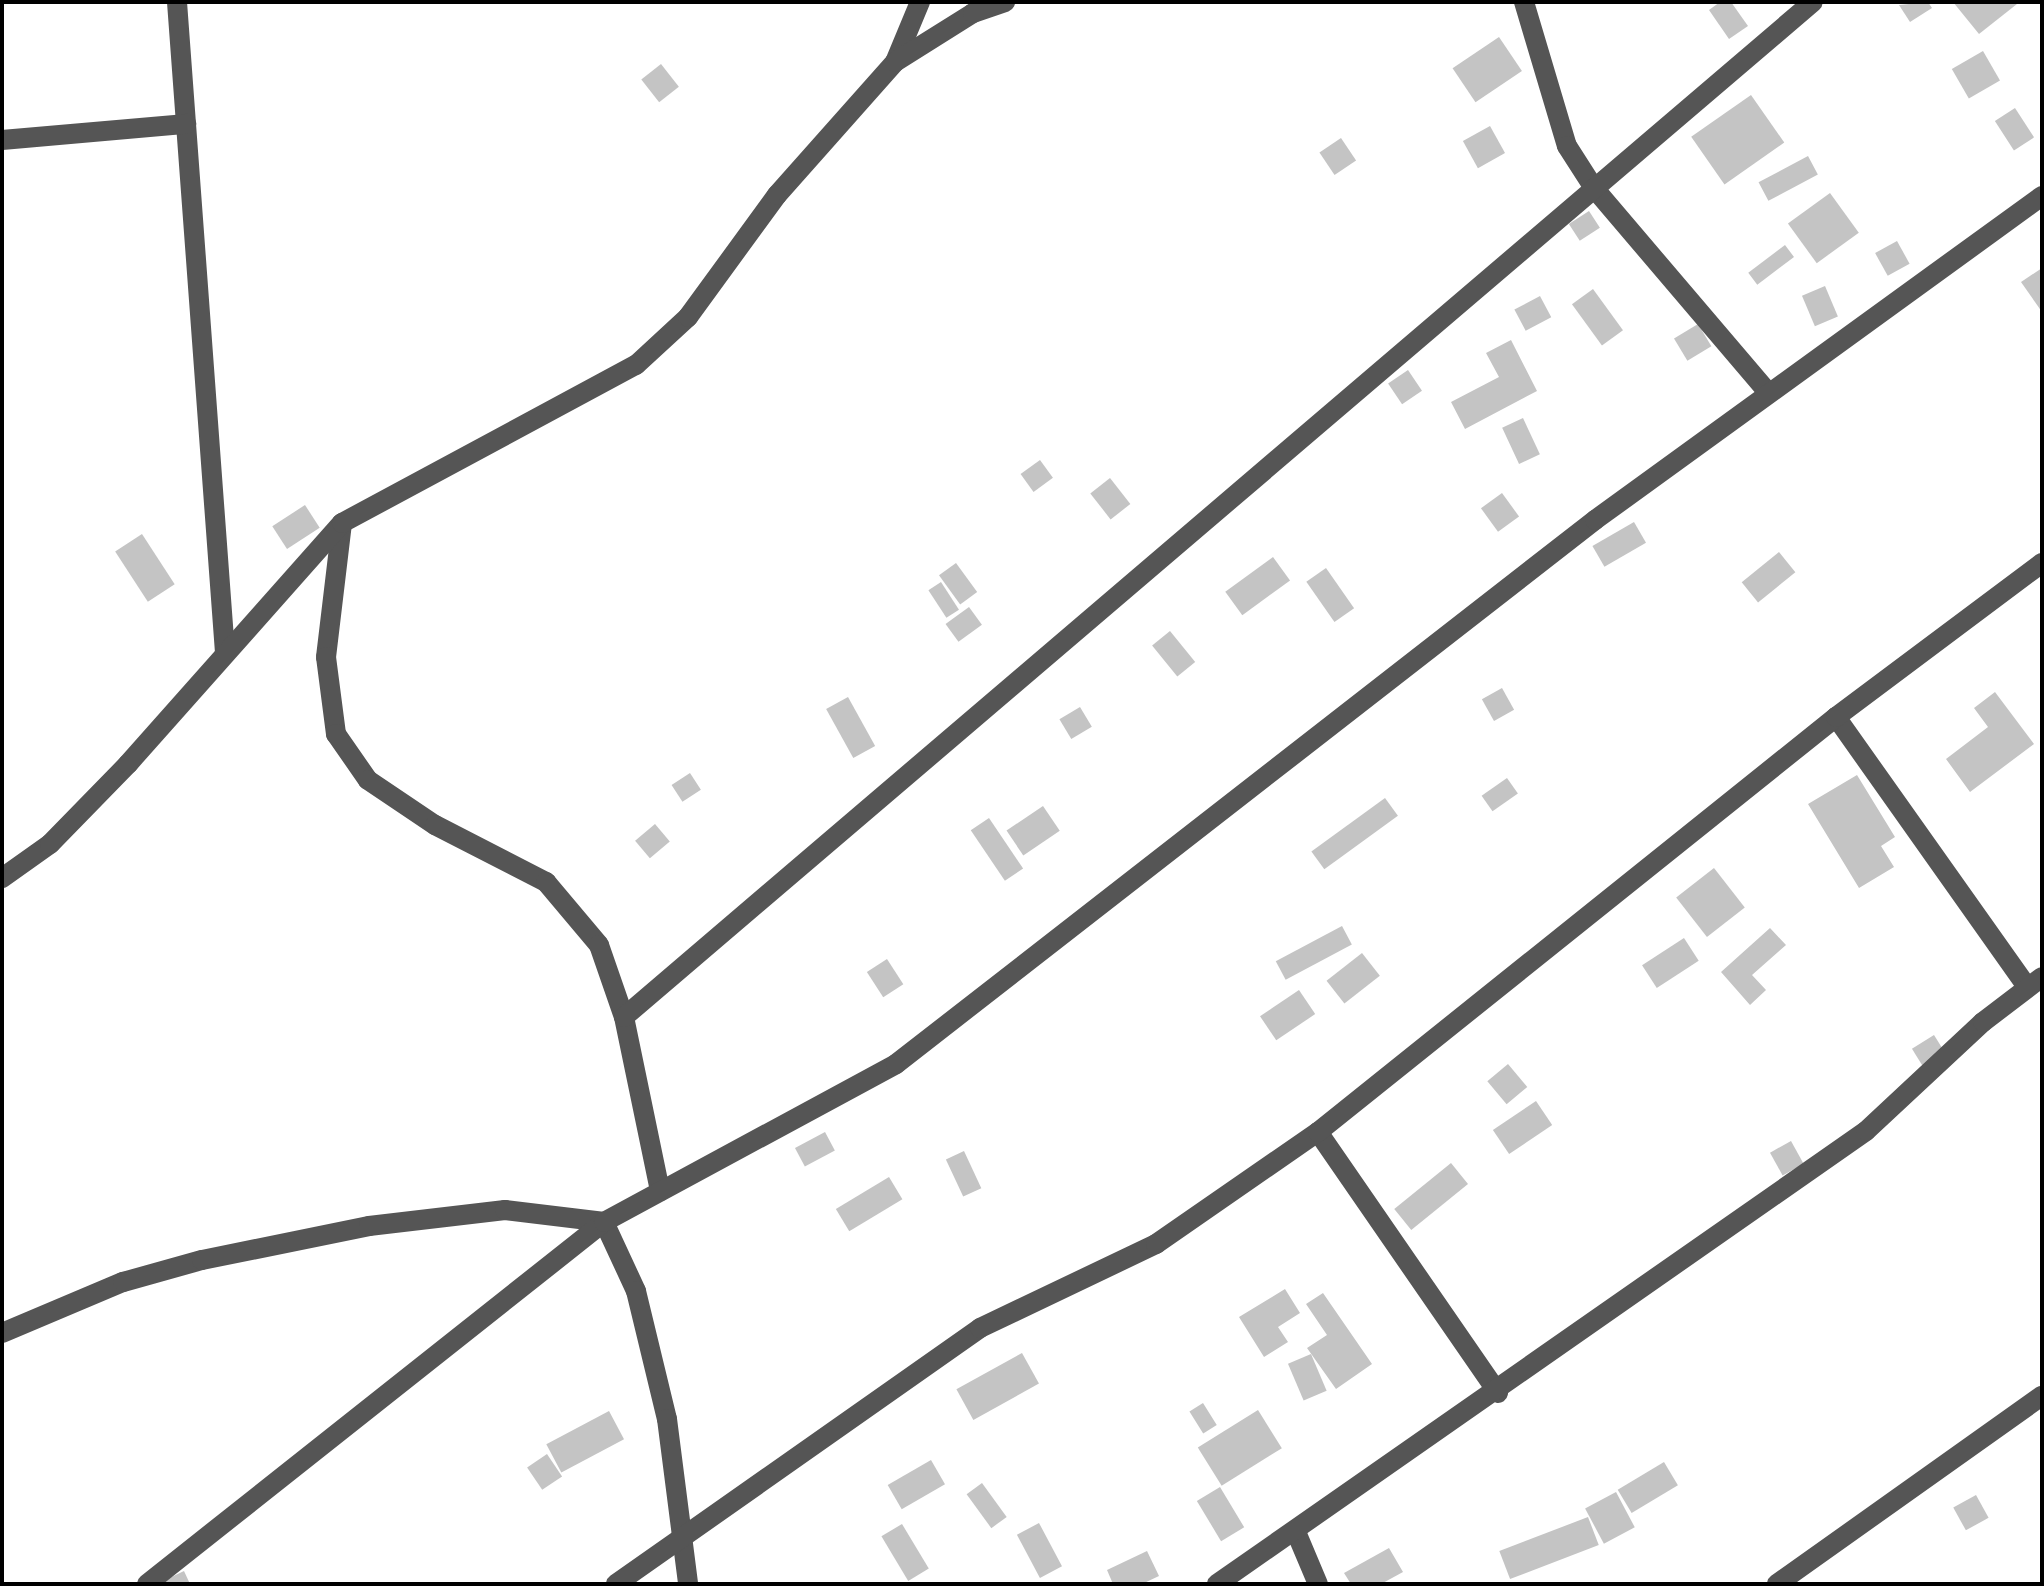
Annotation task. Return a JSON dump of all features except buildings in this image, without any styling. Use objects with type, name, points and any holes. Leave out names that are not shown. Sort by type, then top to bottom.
[{"type":"street","points":[[177,2],[225,652]]},
{"type":"street","points":[[895,62],[920,2]]},
{"type":"street","points":[[2,878],[50,844],[342,523],[636,365],[688,317],[794,173],[895,62],[973,13],[1005,2]]},
{"type":"street","points":[[1524,2],[1567,146],[1594,188],[1767,391]]},
{"type":"street","points":[[624,1017],[1813,2]]},
{"type":"street","points":[[2,140],[186,124]]},
{"type":"street","points":[[147,1584],[604,1222],[908,1055],[1767,391],[2042,196]]},
{"type":"street","points":[[342,523],[326,657],[336,734],[368,780],[435,825],[546,882],[599,945],[624,1017],[660,1191]]},
{"type":"street","points":[[616,1584],[980,1328],[1156,1244],[1318,1132],[1836,717],[2042,563]]},
{"type":"street","points":[[1217,1584],[1498,1393],[1876,1123],[2034,982],[1836,717]]},
{"type":"street","points":[[1318,1132],[1498,1393]]},
{"type":"street","points":[[2,1333],[123,1282],[340,1232],[505,1210],[604,1222]]},
{"type":"street","points":[[604,1222],[636,1291],[661,1393],[688,1584]]},
{"type":"street","points":[[1781,1583],[2042,1396]]},
{"type":"street","points":[[1296,1532],[1318,1584]]}]
